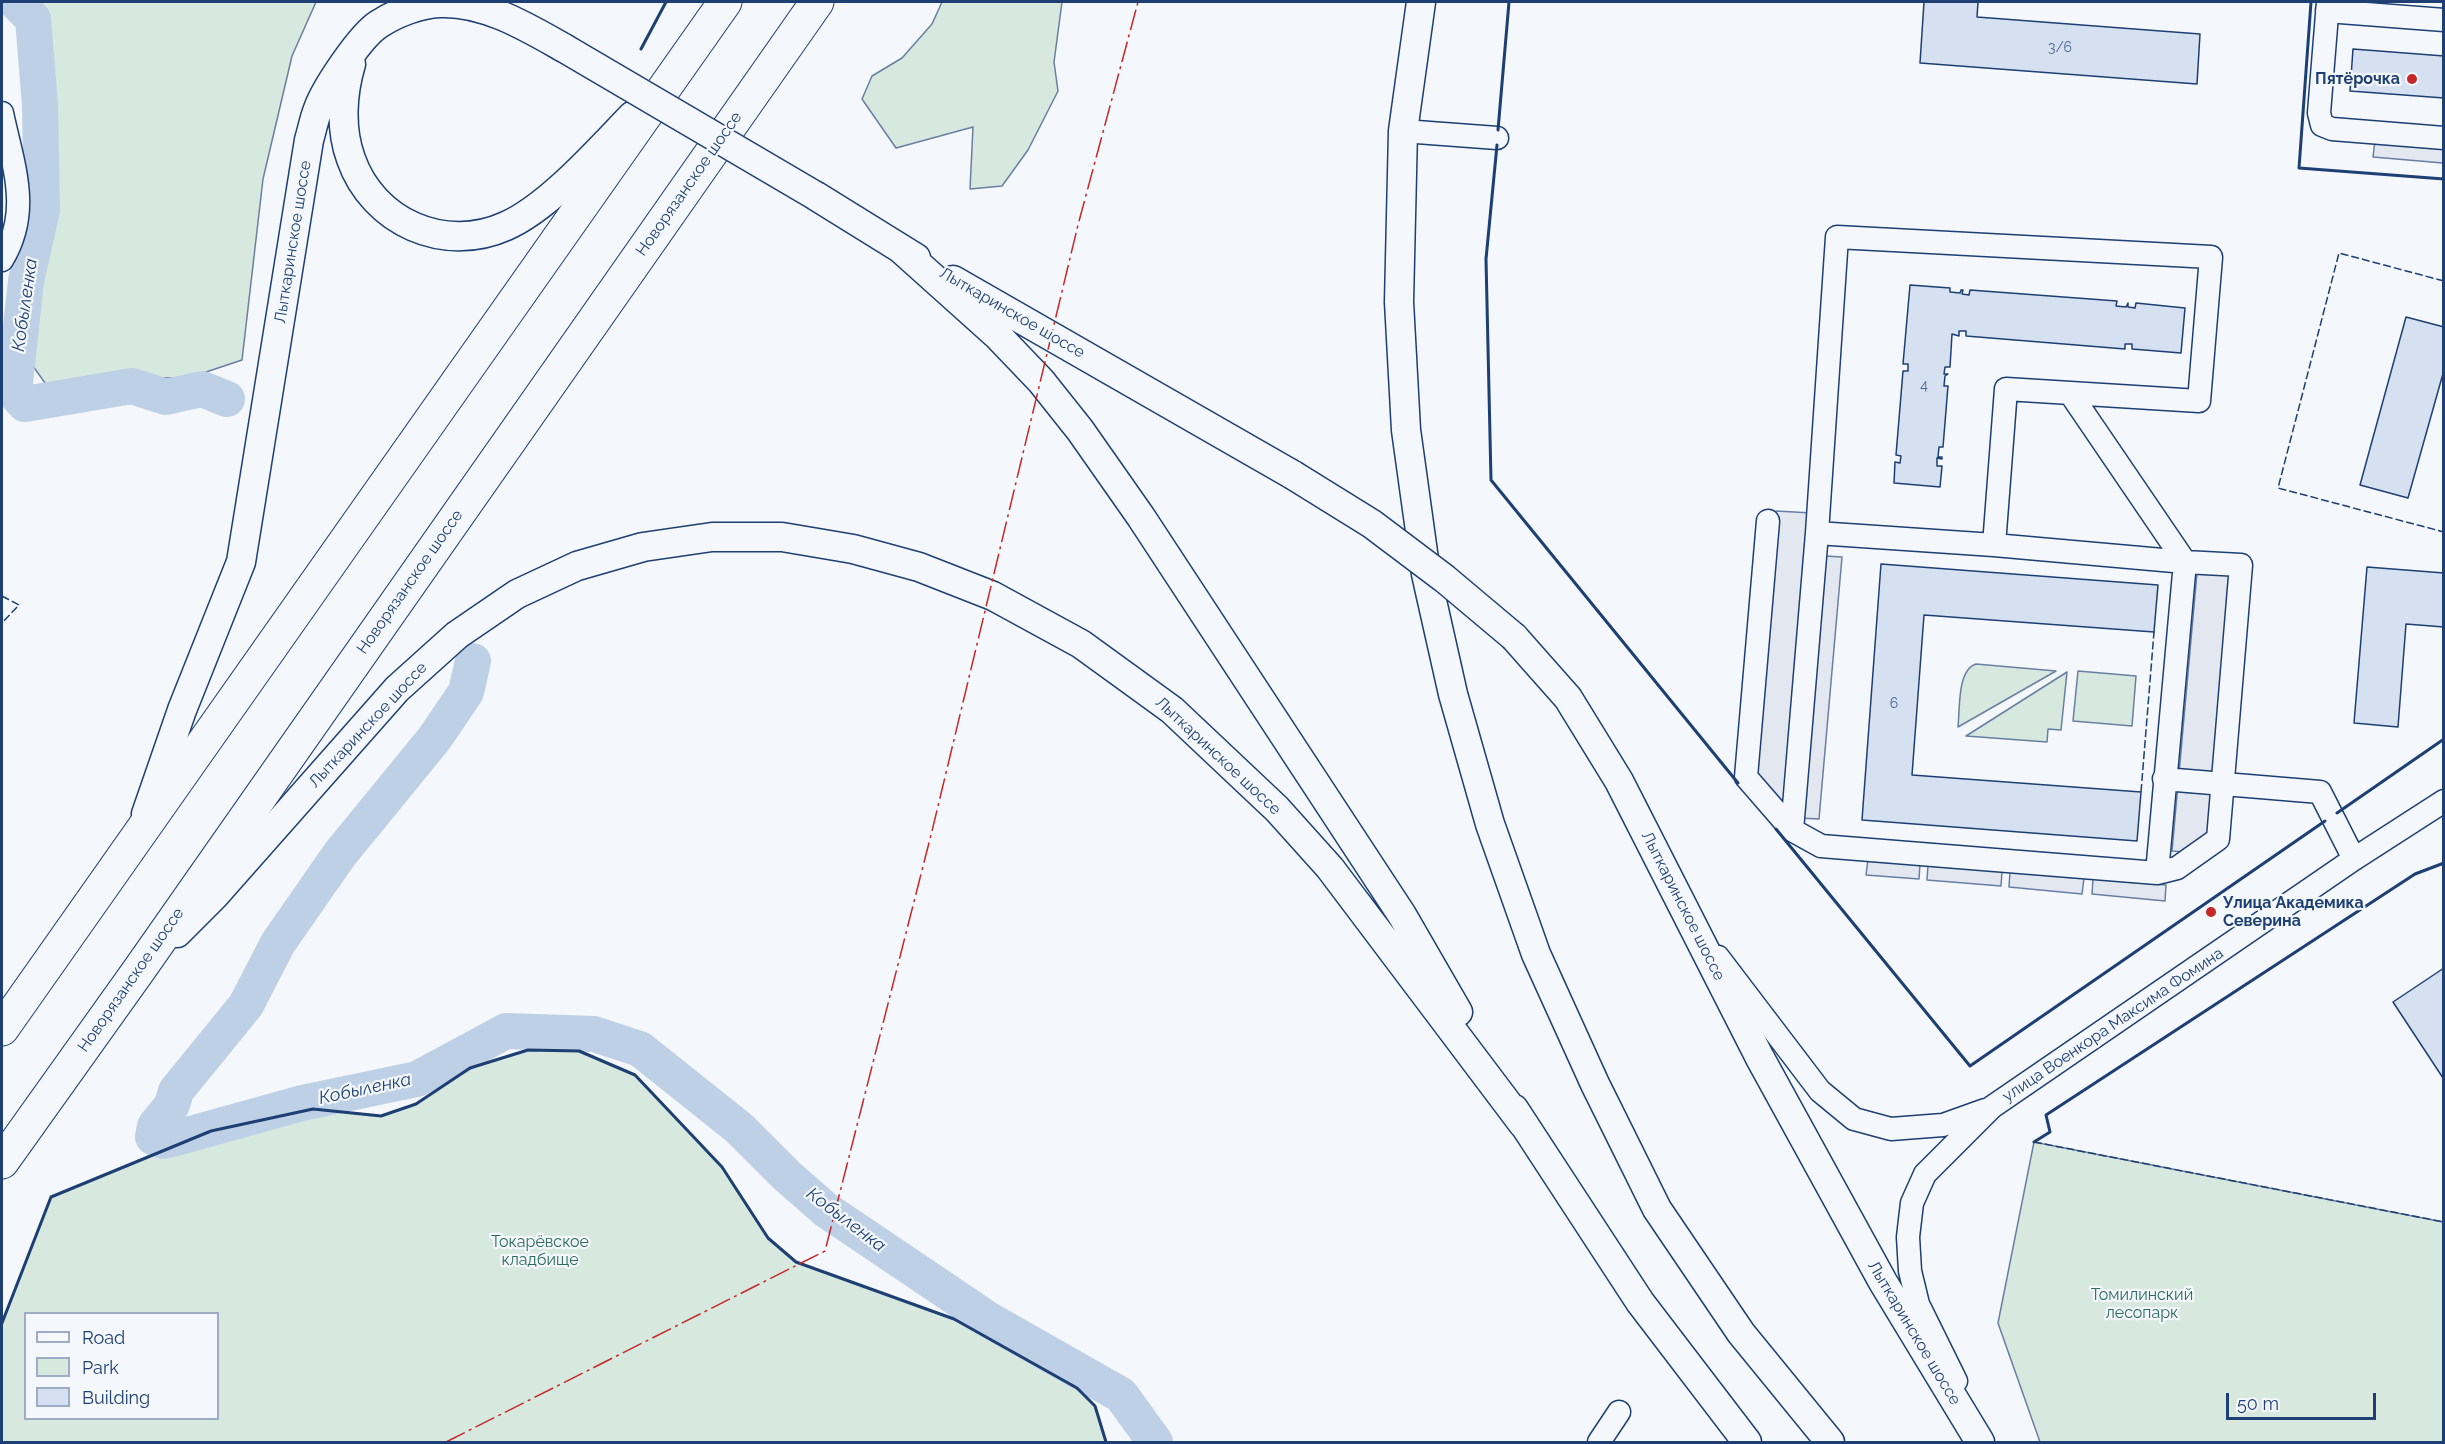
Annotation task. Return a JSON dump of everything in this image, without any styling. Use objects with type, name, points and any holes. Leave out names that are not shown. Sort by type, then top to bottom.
[{"type":"highway","points":[[2,1029],[142,827],[725,2]]},
{"type":"highway","name":"Новорязанское шоссе","points":[[2,1162],[817,2]]},
{"type":"main road","points":[[1421,2],[1403,130],[1399,302],[1406,430],[1426,574],[1453,694],[1490,824],[1536,954],[1595,1084],[1657,1209],[1741,1333],[1830,1443]]},
{"type":"main road","name":"Лыткаринское шоссе","points":[[142,827],[182,710],[241,562],[309,140],[318,108],[358,46],[377,24],[408,10],[440,3],[470,7],[502,16],[564,48],[816,196],[901,249],[1293,475],[1372,524],[1445,579],[1514,638],[1574,708],[1619,781],[1761,1058],[1883,1282],[1980,1443]]},
{"type":"main road","name":"Лыткаринское шоссе","points":[[358,46],[348,76],[344,106],[350,158],[358,176],[369,192],[397,218],[423,231],[452,237],[490,232],[508,225],[536,207],[579,169],[668,80]]},
{"type":"main road","name":"Лыткаринское шоссе","points":[[901,249],[998,336],[1041,381],[1080,430],[1154,537],[1402,915],[1523,1124],[1640,1302],[1746,1443]]},
{"type":"main road","name":"Лыткаринское шоссе","points":[[138,970],[215,895],[397,689],[457,635],[517,594],[577,566],[643,547],[712,537],[782,537],[853,549],[919,567],[993,596],[1082,644],[1172,710],[1277,809],[1330,868],[1523,1124]]},
{"type":"street","points":[[2444,20],[2328,6],[2319,113],[2322,125],[2332,129],[2444,138]]},
{"type":"street","points":[[2,113],[16,181],[19,213],[8,249],[2,260]]},
{"type":"street","points":[[1403,130],[1497,138]]},
{"type":"street","points":[[1792,830],[1817,533],[1837,237],[2211,257],[2199,401],[2006,389],[1994,545]]},
{"type":"street","points":[[2070,393],[2185,562],[2157,873]]},
{"type":"street","points":[[1768,521],[1746,777],[1792,830],[1821,846],[2157,873],[2177,868],[2218,839],[2241,565],[1817,533]]},
{"type":"street","points":[[2164,779],[2320,792],[2354,860]]},
{"type":"street","name":"улица Военкора Максима Фомина","points":[[1987,1443],[1918,1304],[1910,1271],[1908,1236],[1912,1203],[1925,1174],[1992,1107],[2444,801]]},
{"type":"street","name":"улица Военкора Максима Фомина","points":[[1694,927],[1820,1091],[1854,1119],[1891,1129],[1943,1125],[1992,1107]]},
{"type":"street","points":[[1599,1443],[1619,1412]]},
{"type":"green space","points":[[34,2],[316,2],[292,56],[263,179],[242,360],[185,379],[134,376],[65,387],[45,383],[33,366],[30,344],[56,207],[41,16]]},
{"type":"green space","points":[[942,2],[1062,2],[1054,62],[1058,91],[1028,150],[1002,186],[970,189],[973,127],[896,148],[862,99],[872,76],[902,58],[932,24]]},
{"type":"green space","points":[[1976,664],[2056,671],[1958,727],[1962,682],[1965,674]]},
{"type":"green space","points":[[2078,671],[2136,676],[2132,726],[2073,721]]},
{"type":"green space","points":[[2067,672],[2061,730],[2048,729],[2047,742],[1966,736]]},
{"type":"green space","name":"Токарёвское кладбище","points":[[528,1050],[579,1051],[635,1075],[722,1167],[768,1238],[796,1262],[954,1319],[1077,1388],[1095,1406],[1106,1442],[2,1442],[2,1323],[51,1197],[211,1131],[313,1109],[381,1116],[416,1104],[470,1068]]},
{"type":"green space","name":"Томилинский лесопарк","points":[[2034,1142],[2443,1222],[2443,1442],[2040,1442],[1998,1323]]},
{"type":"shaded area","points":[[2375,140],[2443,146],[2443,163],[2373,157]]},
{"type":"shaded area","points":[[1776,511],[1812,513],[1808,555],[1842,557],[1819,819],[1799,818],[1759,781],[1753,766]]},
{"type":"shaded area","points":[[2197,573],[2233,576],[2210,833],[2183,852],[2172,851]]},
{"type":"shaded area","points":[[1868,859],[1920,864],[1919,879],[1866,875]]},
{"type":"shaded area","points":[[1928,865],[2002,871],[2001,886],[1927,880]]},
{"type":"shaded area","points":[[2010,872],[2084,878],[2082,894],[2009,887]]},
{"type":"shaded area","points":[[2093,879],[2166,885],[2165,901],[2092,894]]},
{"type":"building","points":[[1924,2],[1978,2],[1977,17],[2200,34],[2197,84],[1920,63]]},
{"type":"building","points":[[2353,49],[2444,56],[2444,98],[2350,91]]},
{"type":"building","points":[[1910,285],[1950,288],[1950,292],[1960,293],[1963,290],[1962,294],[1969,295],[1970,290],[2117,301],[2116,306],[2126,307],[2128,303],[2128,307],[2135,308],[2136,303],[2185,308],[2181,353],[2132,349],[2132,344],[2125,344],[2125,349],[1966,336],[1966,331],[1959,331],[1959,336],[1952,334],[1950,367],[1945,367],[1944,374],[1948,374],[1945,376],[1944,386],[1948,386],[1943,447],[1939,447],[1938,457],[1942,459],[1937,458],[1937,466],[1942,466],[1940,487],[1894,483],[1895,462],[1900,463],[1901,456],[1896,455],[1903,371],[1908,371],[1908,364],[1903,364]]},
{"type":"building","points":[[2406,317],[2444,327],[2444,370],[2408,498],[2360,485]]},
{"type":"building","points":[[1881,564],[2158,585],[2154,632],[1924,615],[1912,775],[2141,792],[2137,841],[1862,820]]},
{"type":"building","points":[[2367,567],[2444,573],[2444,627],[2406,624],[2398,727],[2354,723]]},
{"type":"building","points":[[2444,968],[2444,1077],[2443,1078],[2393,1002]]},
{"type":"waterway","name":"Кобыленка","points":[[16,2],[33,19],[40,105],[42,210],[26,281],[14,392],[25,404],[132,386],[166,397],[202,389],[227,399]]},
{"type":"waterway","name":"Кобыленка","points":[[473,661],[466,692],[434,739],[340,854],[278,943],[246,1005],[176,1091],[172,1105],[155,1126],[153,1137],[163,1141],[302,1103],[417,1079],[506,1031],[594,1034],[640,1049],[739,1128],[786,1175],[826,1210],[989,1320],[1121,1395],[1155,1442]]},
{"type":"fence","points":[[2444,281],[2339,253],[2278,488],[2444,532]]},
{"type":"fence","points":[[2,596],[19,605],[2,623]]},
{"type":"fence","points":[[2141,792],[2154,632]]},
{"type":"fence","points":[[2034,1142],[2444,1222]]},
{"type":"wall","points":[[641,49],[666,2]]},
{"type":"wall","points":[[1498,130],[1509,2]]},
{"type":"wall","points":[[2311,2],[2299,168],[2444,179]]},
{"type":"wall","points":[[1497,145],[1486,259],[1491,480],[1738,783]]},
{"type":"wall","points":[[2337,813],[2444,739]]},
{"type":"wall","points":[[1776,829],[1970,1066],[2325,821]]},
{"type":"wall","points":[[2034,1142],[2050,1132],[2046,1115],[2415,874],[2444,863]]},
{"type":"wall","points":[[2,1323],[51,1197],[211,1131],[313,1109],[381,1116],[416,1104],[470,1068],[528,1050],[579,1051],[635,1075],[722,1167],[768,1238],[796,1262],[954,1319],[1077,1388],[1095,1406],[1106,1442]]},
{"type":"power","points":[[446,1442],[825,1251],[932,831],[1078,225],[1138,2]]},
{"type":"place","name":"Пятёрочка","points":[[2412,79]]},
{"type":"place","name":"Улица Академика Северина","points":[[2211,912]]}]
